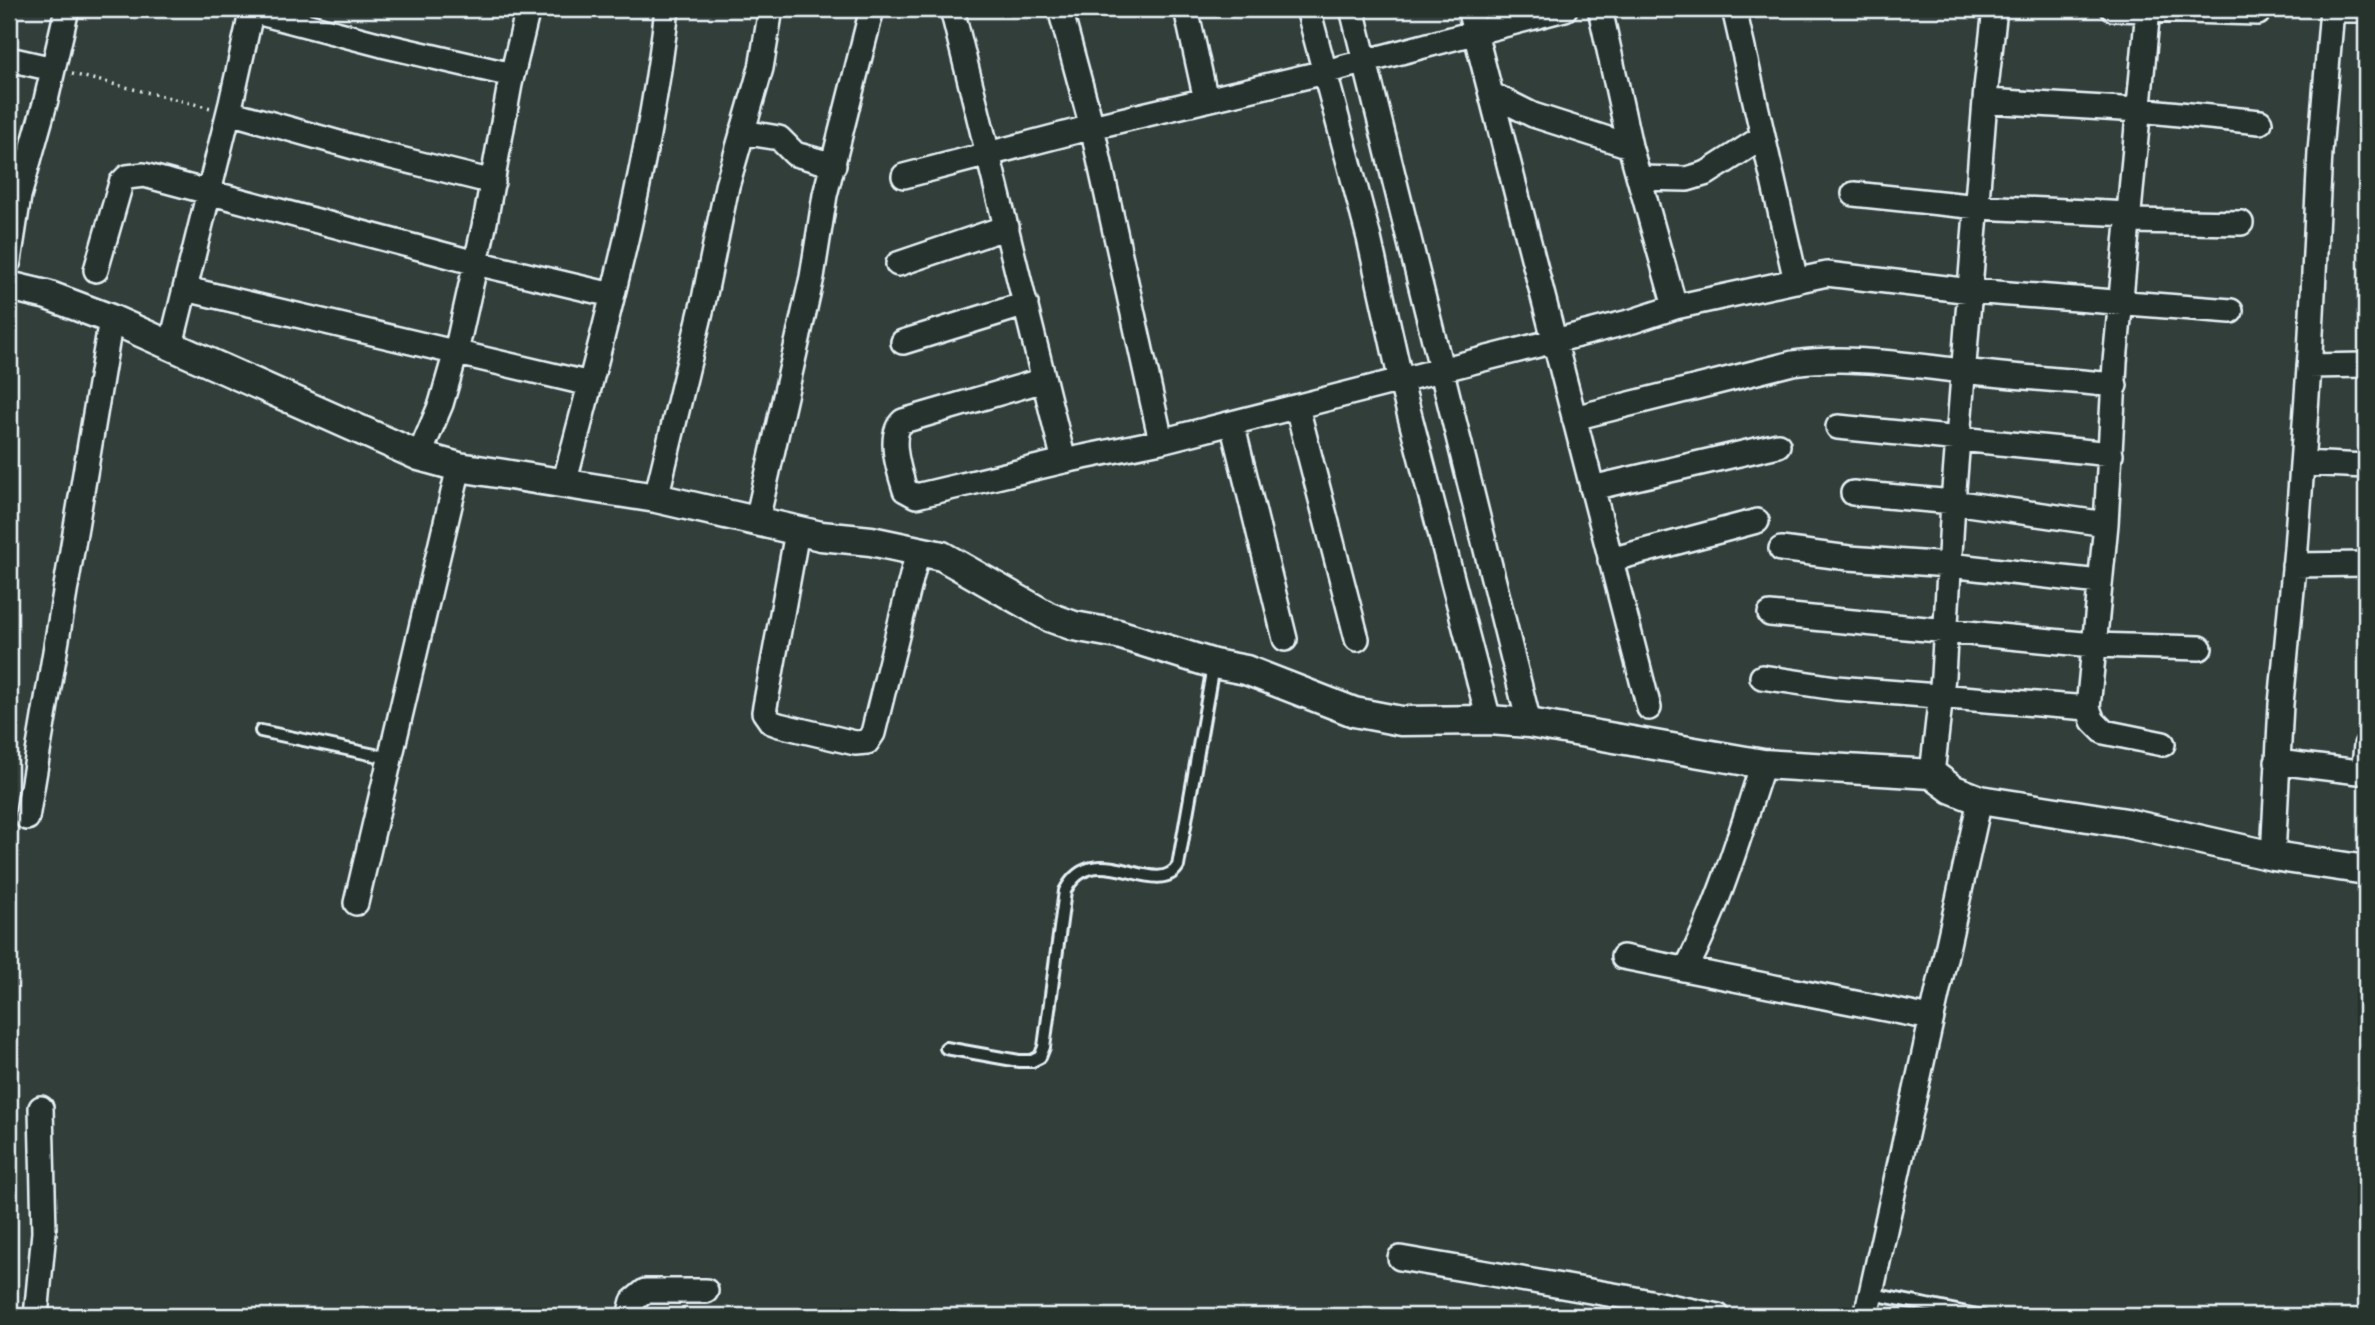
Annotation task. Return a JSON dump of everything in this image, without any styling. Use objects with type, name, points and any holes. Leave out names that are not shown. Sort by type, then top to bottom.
[{"type":"street","points":[[67,9],[19,195],[9,283],[111,319],[418,456],[459,467],[656,498],[797,531],[871,541],[942,556],[1049,617],[1074,626],[1118,634],[1214,664],[1246,670],[1354,712],[1401,721],[1489,720],[1528,723],[1763,764],[1932,774],[1952,789],[1980,800],[2126,823],[2273,856],[2366,870]]},
{"type":"street","points":[[171,345],[229,112],[249,9],[382,45],[512,75]]},
{"type":"street","points":[[418,456],[442,404],[456,352],[493,182],[512,75],[528,9]]},
{"type":"street","points":[[564,484],[612,295],[658,83],[667,9]]},
{"type":"street","points":[[656,498],[704,299],[727,186],[761,68],[771,9]]},
{"type":"street","points":[[757,520],[812,277],[825,194],[872,9]]},
{"type":"street","points":[[951,9],[1064,461]]},
{"type":"street","points":[[1060,9],[1092,127],[1161,440]]},
{"type":"street","points":[[1186,9],[1206,100]]},
{"type":"street","points":[[1308,9],[1369,238],[1401,380],[1489,720]]},
{"type":"street","points":[[1352,9],[1528,723]]},
{"type":"street","points":[[1469,9],[1649,708]]},
{"type":"street","points":[[904,176],[1092,127],[1325,72],[1566,9]]},
{"type":"street","points":[[1600,9],[1630,146],[1675,307]]},
{"type":"street","points":[[1734,9],[1796,281]]},
{"type":"street","points":[[1932,774],[1941,698],[1948,565],[1995,9]]},
{"type":"street","points":[[2113,9],[2258,13]]},
{"type":"street","points":[[2273,856],[2277,762],[2302,463],[2320,152],[2332,9],[2366,9]]},
{"type":"street","points":[[2093,719],[2093,645],[2106,524],[2115,385],[2148,10]]},
{"type":"street","points":[[9,59],[53,69]]},
{"type":"street","points":[[1490,94],[1533,115],[1630,146]]},
{"type":"street","points":[[1986,100],[2139,110],[2260,122]]},
{"type":"street","points":[[229,112],[364,150],[493,182]]},
{"type":"street","points":[[742,132],[779,138],[795,154],[834,165]]},
{"type":"street","points":[[1639,178],[1687,179],[1707,173],[1763,137]]},
{"type":"street","points":[[96,270],[121,183],[127,177],[144,174],[612,295]]},
{"type":"street","points":[[1854,194],[1978,207],[2241,223]]},
{"type":"street","points":[[898,264],[1007,227]]},
{"type":"street","points":[[1369,238],[1406,228]]},
{"type":"street","points":[[1044,380],[903,421],[898,426],[895,440],[905,489],[916,496],[1161,440],[1633,321],[1675,307],[1827,274],[1971,290],[2231,312]]},
{"type":"street","points":[[186,289],[590,384]]},
{"type":"street","points":[[903,342],[1026,304]]},
{"type":"street","points":[[27,818],[111,319]]},
{"type":"street","points":[[1574,418],[1793,363],[1816,360],[1888,362],[1965,372],[2115,385]]},
{"type":"street","points":[[2309,366],[2366,365]]},
{"type":"street","points":[[1297,407],[1357,639]]},
{"type":"street","points":[[1232,423],[1285,639]]},
{"type":"street","points":[[1838,427],[2111,454]]},
{"type":"street","points":[[1592,488],[1779,445]]},
{"type":"street","points":[[2302,463],[2366,466]]},
{"type":"street","points":[[356,903],[459,467]]},
{"type":"street","points":[[1853,493],[1953,502],[2106,524]]},
{"type":"street","points":[[1610,560],[1757,521]]},
{"type":"street","points":[[797,531],[764,712],[771,722],[855,743],[867,742],[873,733],[918,551]]},
{"type":"street","points":[[1781,549],[2099,582]]},
{"type":"street","points":[[2294,565],[2366,565]]},
{"type":"street","points":[[1770,614],[2093,645],[2200,649]]},
{"type":"street","points":[[1762,677],[2093,719],[2110,735],[2163,744]]},
{"type":"street","points":[[2277,762],[2359,772],[2364,766],[2366,745]]},
{"type":"street","points":[[1686,969],[1706,932],[1718,901],[1763,764]]},
{"type":"street","points":[[1869,1305],[1980,800]]},
{"type":"street","points":[[1623,957],[1931,1018]]},
{"type":"street","points":[[36,1316],[44,1232],[41,1108]]},
{"type":"street","points":[[1400,1258],[1718,1316]]},
{"type":"street","points":[[629,1316],[634,1301],[645,1291],[706,1291]]},
{"type":"lane","points":[[946,1048],[1019,1061],[1031,1061],[1040,1057],[1044,1047],[1065,891],[1072,877],[1085,869],[1103,866],[1154,877],[1164,877],[1174,872],[1178,866],[1214,664]]},
{"type":"lane","points":[[261,731],[389,758]]},
{"type":"lane","points":[[1869,1305],[1982,1316]]},
{"type":"path","points":[[53,69],[229,112]]}]
